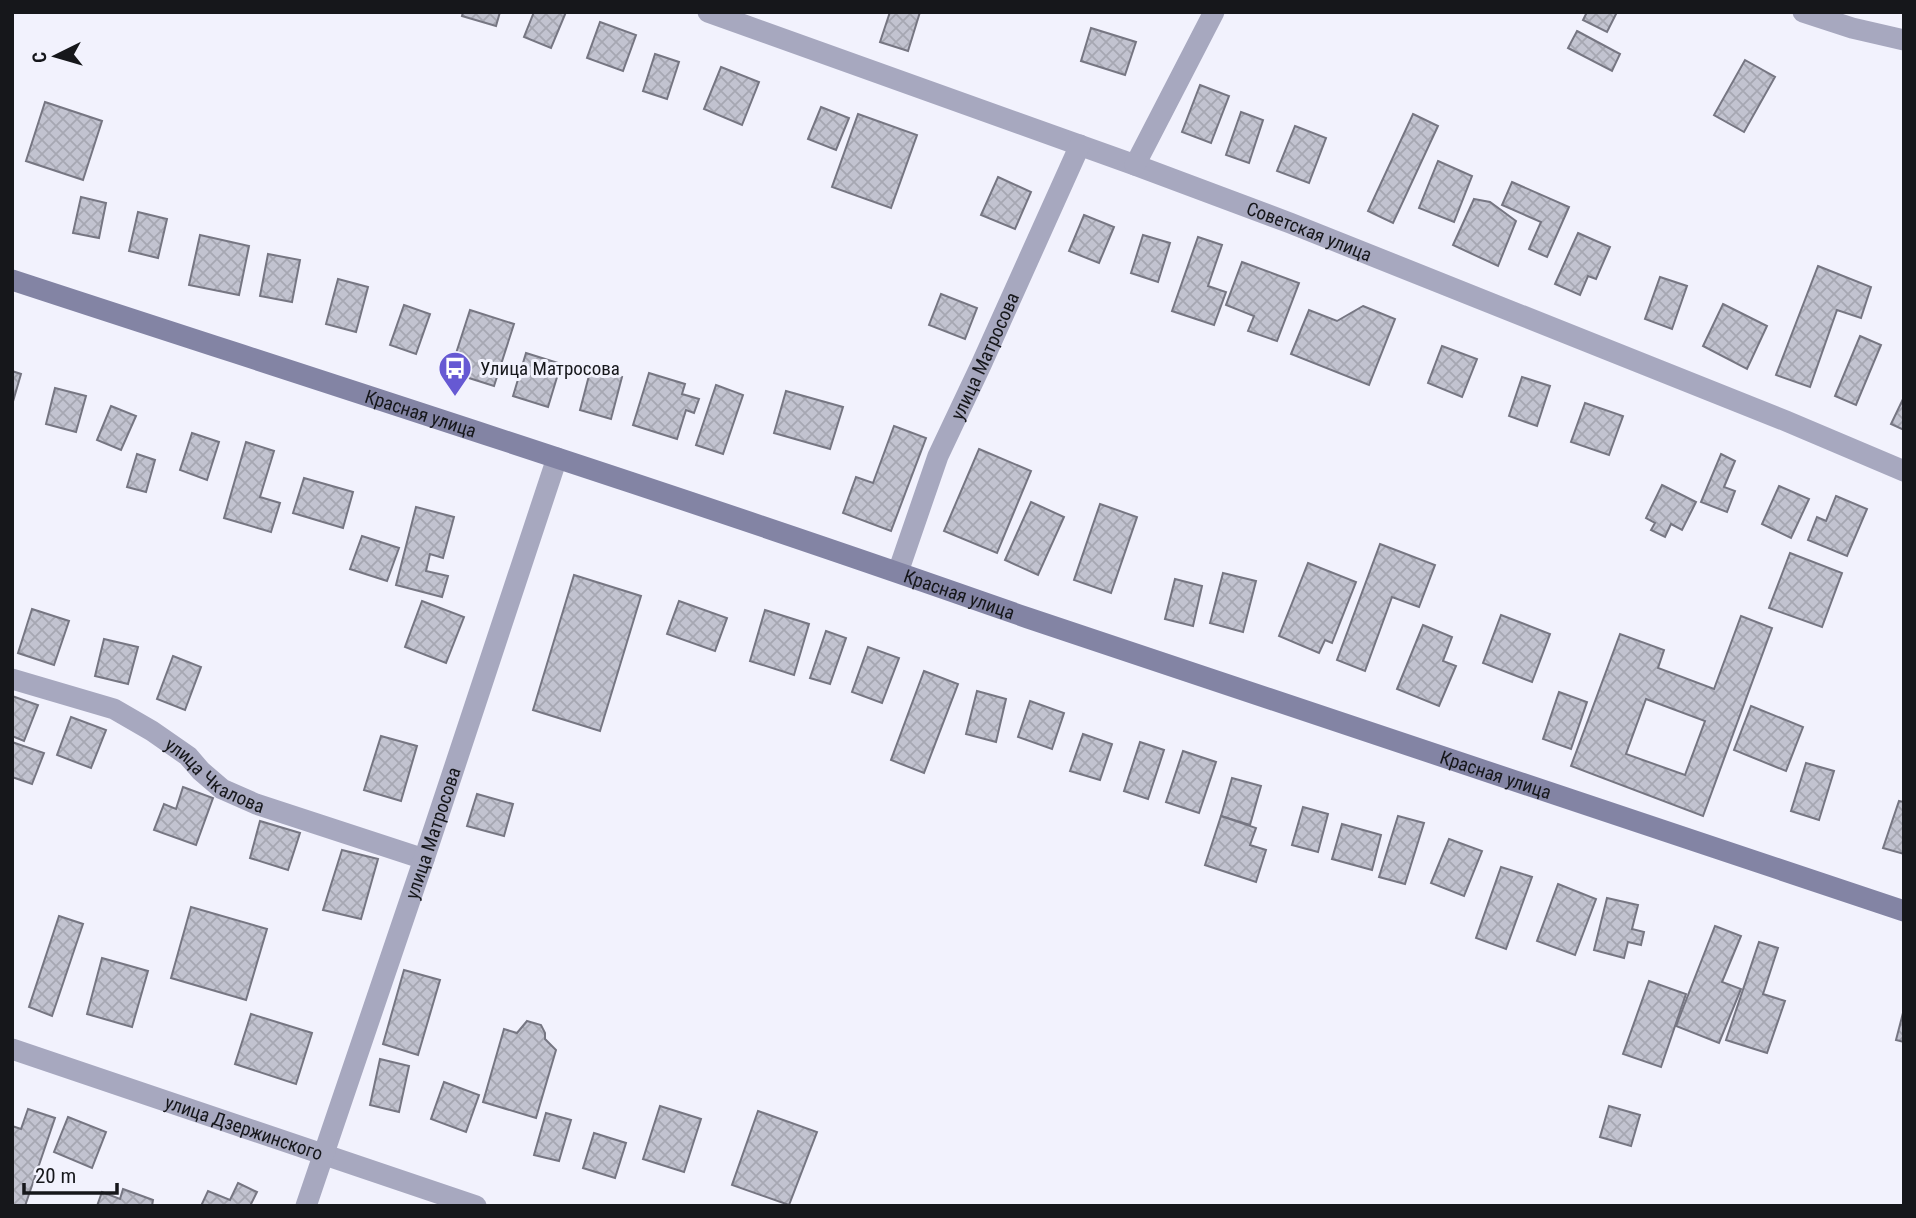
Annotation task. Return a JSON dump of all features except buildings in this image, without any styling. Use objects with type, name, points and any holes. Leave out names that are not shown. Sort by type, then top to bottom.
[{"type":"street","name":"Советская улица","points":[[708,12],[1080,145],[1302,228],[1544,323],[1904,471]]},
{"type":"street","points":[[1135,165],[1214,12]]},
{"type":"street","points":[[1803,12],[1852,28],[1904,40]]},
{"type":"street","name":"улица Матросова","points":[[898,572],[938,456],[1080,145]]},
{"type":"street","name":"Красная улица","points":[[12,280],[557,458],[1904,911]]},
{"type":"street","name":"улица Матросова","points":[[306,1206],[557,458]]},
{"type":"street","name":"улица Чкалова","points":[[12,679],[114,709],[188,756],[222,789],[256,804],[424,859]]},
{"type":"street","name":"улица Дзержинского","points":[[12,1049],[475,1206]]},
{"type":"place","name":"Улица Матросова","points":[[455,398]]}]
